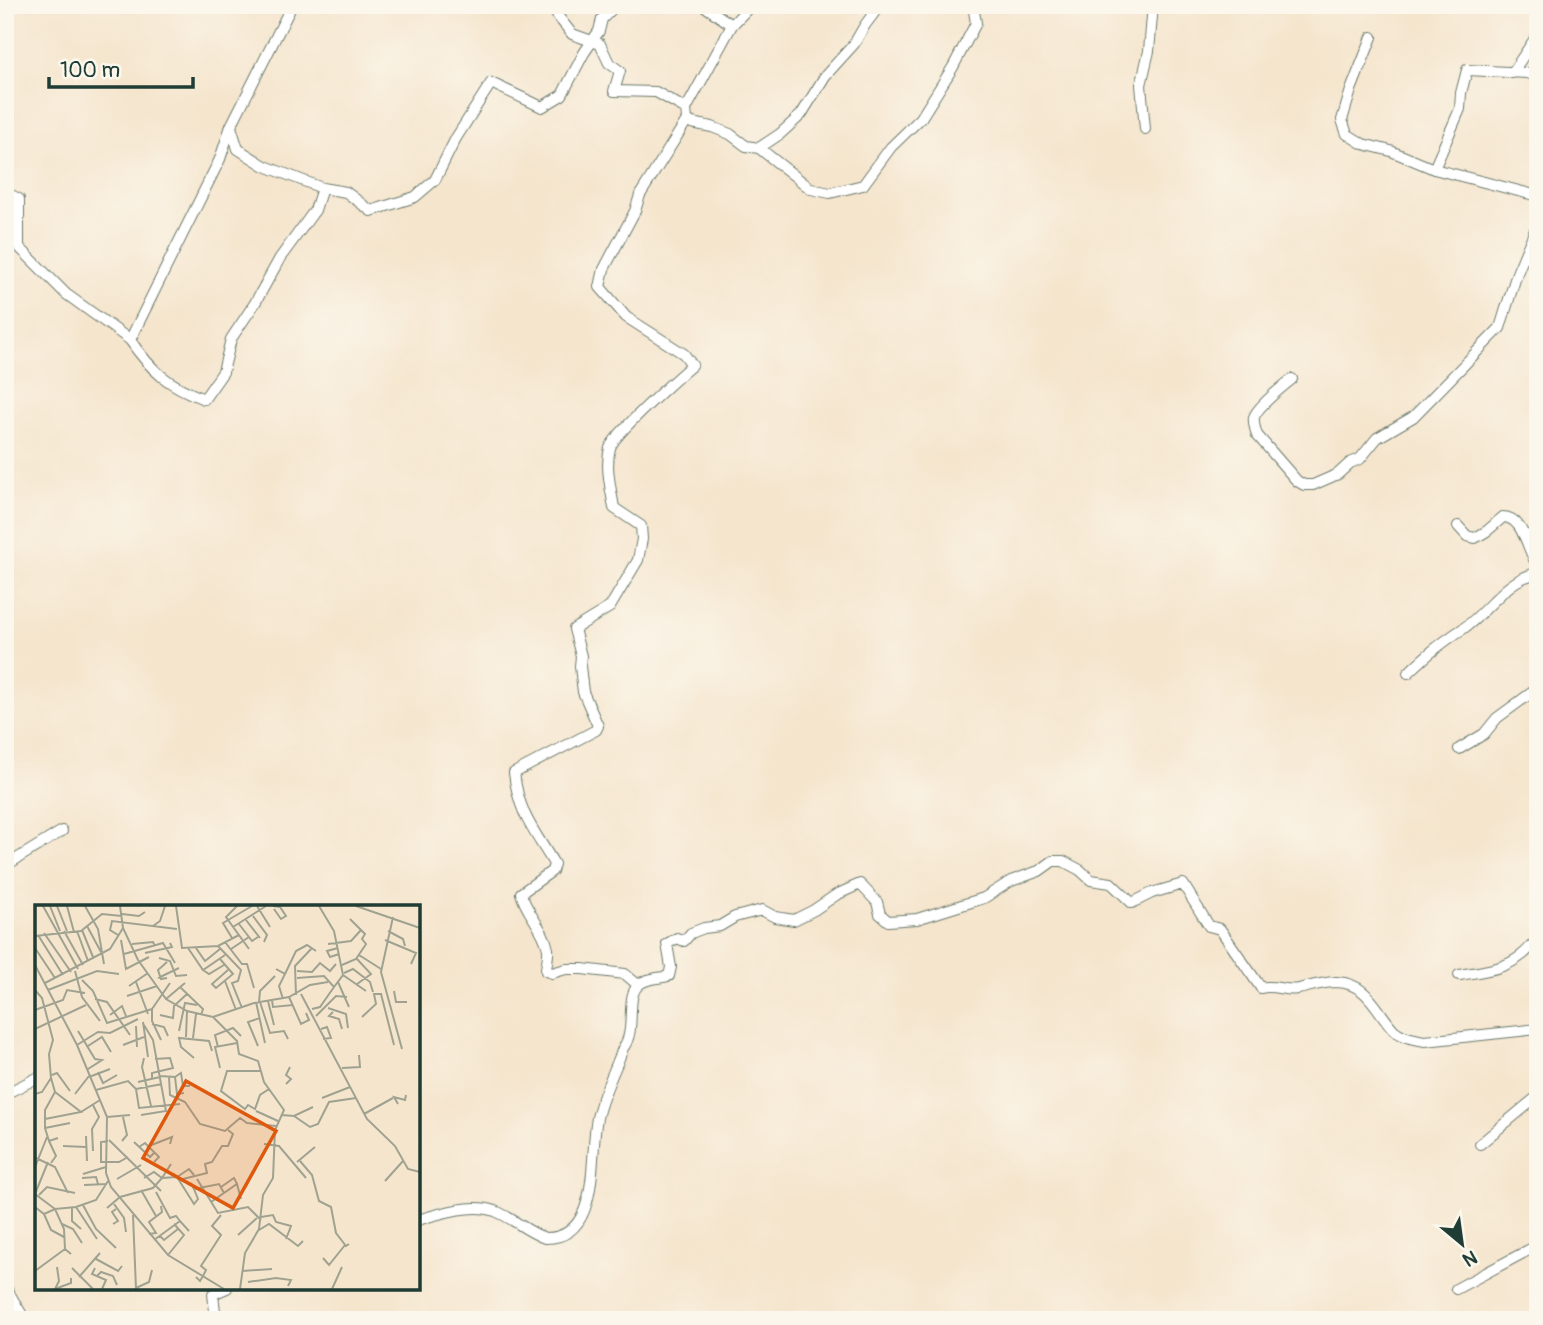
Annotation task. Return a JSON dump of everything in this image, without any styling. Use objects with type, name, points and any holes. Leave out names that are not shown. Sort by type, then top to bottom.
[{"type":"street","points":[[131,340],[220,159],[231,126],[292,5]]},
{"type":"street","points":[[549,5],[572,34],[600,44],[609,63],[620,71],[614,91],[656,92],[687,115],[692,123],[712,127],[730,134],[746,146],[759,148],[811,190],[830,192],[863,185],[891,147],[920,118],[953,67],[976,23],[973,5]]},
{"type":"street","points":[[231,126],[238,149],[265,166],[322,188],[346,192],[370,211],[415,197],[435,180],[456,138],[491,83],[542,107],[562,95],[599,31],[602,19],[615,5]]},
{"type":"street","points":[[703,5],[732,25]]},
{"type":"street","points":[[638,985],[625,974],[582,969],[566,969],[552,973],[546,971],[548,951],[520,892],[552,872],[554,864],[523,813],[514,774],[596,730],[598,726],[583,692],[581,656],[574,629],[610,607],[638,560],[642,539],[641,526],[614,508],[608,469],[610,445],[667,386],[692,365],[684,354],[626,317],[600,287],[604,269],[635,211],[640,195],[687,115],[732,25],[751,5]]},
{"type":"street","points":[[759,148],[801,115],[825,76],[855,44],[865,24],[880,5]]},
{"type":"street","points":[[1145,129],[1141,85],[1149,51],[1153,5]]},
{"type":"street","points":[[1512,73],[1538,34]]},
{"type":"street","points":[[1372,37],[1342,120],[1347,134],[1363,144],[1391,151],[1434,169],[1538,195]]},
{"type":"street","points":[[1434,169],[1460,109],[1467,70],[1528,73],[1538,77]]},
{"type":"street","points":[[5,192],[19,199],[19,247],[66,294],[131,340],[146,364],[179,389],[204,400],[223,372],[232,339],[280,258],[315,210],[322,188]]},
{"type":"street","points":[[1292,379],[1261,408],[1254,418],[1254,427],[1257,435],[1297,481],[1304,485],[1313,485],[1338,474],[1350,463],[1360,459],[1377,438],[1413,416],[1500,328],[1517,273],[1538,223]]},
{"type":"street","points":[[1458,526],[1466,536],[1475,538],[1507,516],[1515,520],[1531,557],[1538,566]]},
{"type":"street","points":[[1523,534],[1538,538]]},
{"type":"street","points":[[1408,673],[1438,644],[1465,628],[1496,596],[1517,582],[1538,573]]},
{"type":"street","points":[[1459,749],[1484,734],[1497,718],[1538,688]]},
{"type":"street","points":[[5,866],[62,831]]},
{"type":"street","points":[[420,1219],[471,1209],[494,1211],[534,1234],[552,1238],[565,1234],[580,1220],[588,1201],[593,1179],[592,1157],[597,1117],[623,1048],[629,1039],[633,993],[642,982],[669,976],[671,967],[667,944],[677,938],[684,941],[691,933],[720,926],[735,917],[761,910],[775,917],[794,920],[860,884],[877,902],[880,914],[888,921],[917,919],[984,898],[1011,881],[1040,871],[1052,861],[1063,861],[1091,880],[1111,883],[1132,903],[1152,893],[1183,884],[1209,926],[1220,929],[1261,988],[1268,986],[1296,990],[1310,985],[1339,982],[1360,990],[1375,1002],[1395,1031],[1408,1038],[1425,1041],[1538,1029]]},
{"type":"street","points":[[1460,975],[1504,967],[1538,940]]},
{"type":"street","points":[[5,1094],[35,1079]]},
{"type":"street","points":[[1480,1144],[1538,1096]]},
{"type":"street","points":[[1456,1289],[1538,1245]]},
{"type":"street","points":[[5,1286],[25,1320]]},
{"type":"street","points":[[212,1291],[216,1320]]}]
